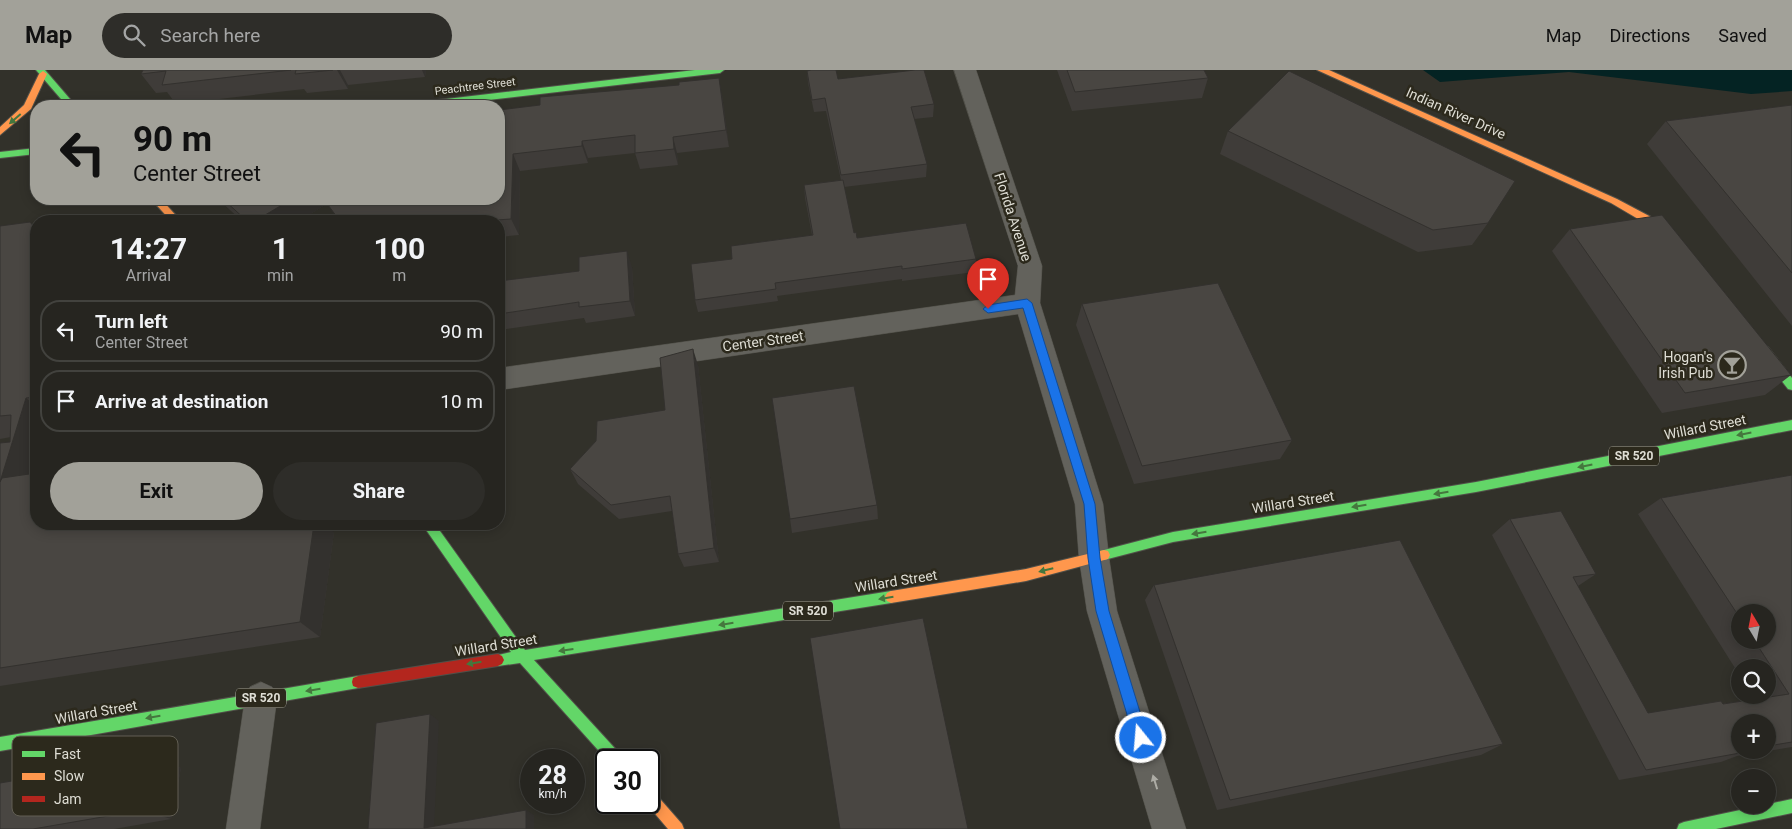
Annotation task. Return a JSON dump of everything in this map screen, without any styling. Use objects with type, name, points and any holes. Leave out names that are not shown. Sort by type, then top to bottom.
[{"type":"main road","name":"Peachtree Street","points":[[463,100],[720,70]]},
{"type":"main road","name":"Indian River Drive","points":[[1321,70],[1378,94],[1643,216],[1669,234],[1686,252]]},
{"type":"main road","points":[[31,100],[42,72],[67,100]]},
{"type":"main road","points":[[0,132],[28,108],[30,103]]},
{"type":"main road","points":[[0,155],[30,152]]},
{"type":"main road","points":[[161,205],[171,215]]},
{"type":"main road","points":[[1757,341],[1792,386]]},
{"type":"main road","name":"Willard Street","points":[[45,736],[261,698],[608,644],[1026,575],[1173,537],[1476,487],[1792,425]]},
{"type":"main road","points":[[432,530],[522,656],[606,749]]},
{"type":"main road","points":[[660,810],[677,829]]},
{"type":"main road","points":[[1684,829],[1778,815]]},
{"type":"street","name":"Florida Avenue","points":[[965,70],[1030,266],[1027,303],[1090,504],[1094,558],[1102,611],[1169,829]]},
{"type":"street","name":"Center Street","points":[[505,378],[1027,303]]},
{"type":"street","points":[[243,829],[261,698]]},
{"type":"water","points":[[1423,70],[1792,70],[1792,91],[1751,94],[1569,72],[1440,82]]},
{"type":"building","points":[[143,70],[291,70],[162,85],[166,71],[141,74]]},
{"type":"building","points":[[296,70],[333,70],[295,74]]},
{"type":"building","points":[[836,70],[838,79],[924,70],[934,104],[911,107],[927,164],[841,175],[825,98],[812,100],[807,71]]},
{"type":"building","points":[[1067,70],[1204,70],[1208,78],[1075,92]]},
{"type":"building","points":[[1289,71],[1515,181],[1488,223],[1433,230],[1228,131]]},
{"type":"building","points":[[719,78],[726,130],[673,137],[674,149],[635,153],[635,135],[582,141],[582,146],[513,154],[511,219],[505,219],[505,215],[336,215],[328,205],[505,205],[505,109],[540,105],[540,97],[679,85],[679,82]]},
{"type":"building","points":[[1792,105],[1792,273],[1666,121]]},
{"type":"building","points":[[843,180],[854,233],[856,232],[857,238],[966,223],[976,259],[902,269],[902,266],[775,283],[776,289],[695,300],[691,264],[732,259],[731,246],[813,235],[804,185]]},
{"type":"building","points":[[230,205],[282,205],[265,215],[240,215]]},
{"type":"building","points":[[1662,215],[1791,375],[1685,393],[1570,229]]},
{"type":"building","points":[[30,222],[30,398],[26,398],[0,482],[0,443],[10,442],[11,415],[0,416],[0,226]]},
{"type":"building","points":[[627,251],[630,301],[579,307],[579,302],[505,313],[505,280],[579,271],[579,257]]},
{"type":"building","points":[[1218,283],[1292,440],[1142,466],[1082,304]]},
{"type":"building","points":[[693,349],[714,548],[678,554],[670,496],[611,505],[570,469],[596,441],[597,421],[665,410],[660,358]]},
{"type":"building","points":[[854,386],[877,505],[790,519],[772,398]]},
{"type":"building","points":[[30,474],[30,530],[313,530],[300,622],[0,668],[0,482],[2,478]]},
{"type":"building","points":[[1792,475],[1792,742],[1776,745],[1776,714],[1731,714],[1731,755],[1646,770],[1510,519],[1561,511],[1596,574],[1573,577],[1648,713],[1721,701],[1723,704],[1776,704],[1776,696],[1789,694],[1776,674],[1776,659],[1766,659],[1760,649],[1776,649],[1776,604],[1731,604],[1661,498]]},
{"type":"building","points":[[1400,540],[1503,744],[1230,800],[1154,585]]},
{"type":"building","points":[[923,618],[968,829],[840,829],[810,638]]},
{"type":"building","points":[[430,714],[424,828],[520,811],[520,814],[526,814],[526,829],[368,829],[376,723]]},
{"type":"building","points":[[12,781],[12,816],[108,816],[33,829],[0,829],[0,783]]},
{"type":"traffic: fast","points":[[40,70],[67,100]]},
{"type":"traffic: fast","points":[[463,100],[720,70]]},
{"type":"traffic: fast","points":[[0,155],[30,152]]},
{"type":"traffic: fast","points":[[1764,350],[1792,386]]},
{"type":"traffic: fast","points":[[1104,555],[1173,537],[1476,487],[1792,425]]},
{"type":"traffic: fast","points":[[432,530],[522,656],[606,749]]},
{"type":"traffic: fast","points":[[498,660],[891,597]]},
{"type":"traffic: fast","points":[[46,736],[358,682]]},
{"type":"traffic: fast","points":[[0,744],[12,742]]},
{"type":"traffic: fast","points":[[1684,829],[1792,806]]},
{"type":"traffic: slow","points":[[1321,70],[1614,201],[1648,220],[1675,241]]},
{"type":"traffic: slow","points":[[31,100],[43,74]]},
{"type":"traffic: slow","points":[[0,132],[28,107],[30,103]]},
{"type":"traffic: slow","points":[[161,205],[171,215]]},
{"type":"traffic: slow","points":[[891,597],[1026,575],[1104,555]]},
{"type":"traffic: slow","points":[[660,810],[677,829]]},
{"type":"traffic: jam","points":[[358,682],[498,660]]},
{"type":"place","name":"Hogan's Irish Pub","points":[[1732,365]]},
{"type":"route","points":[[988,309],[1027,303],[1090,504],[1094,558],[1102,611],[1141,738]]}]
